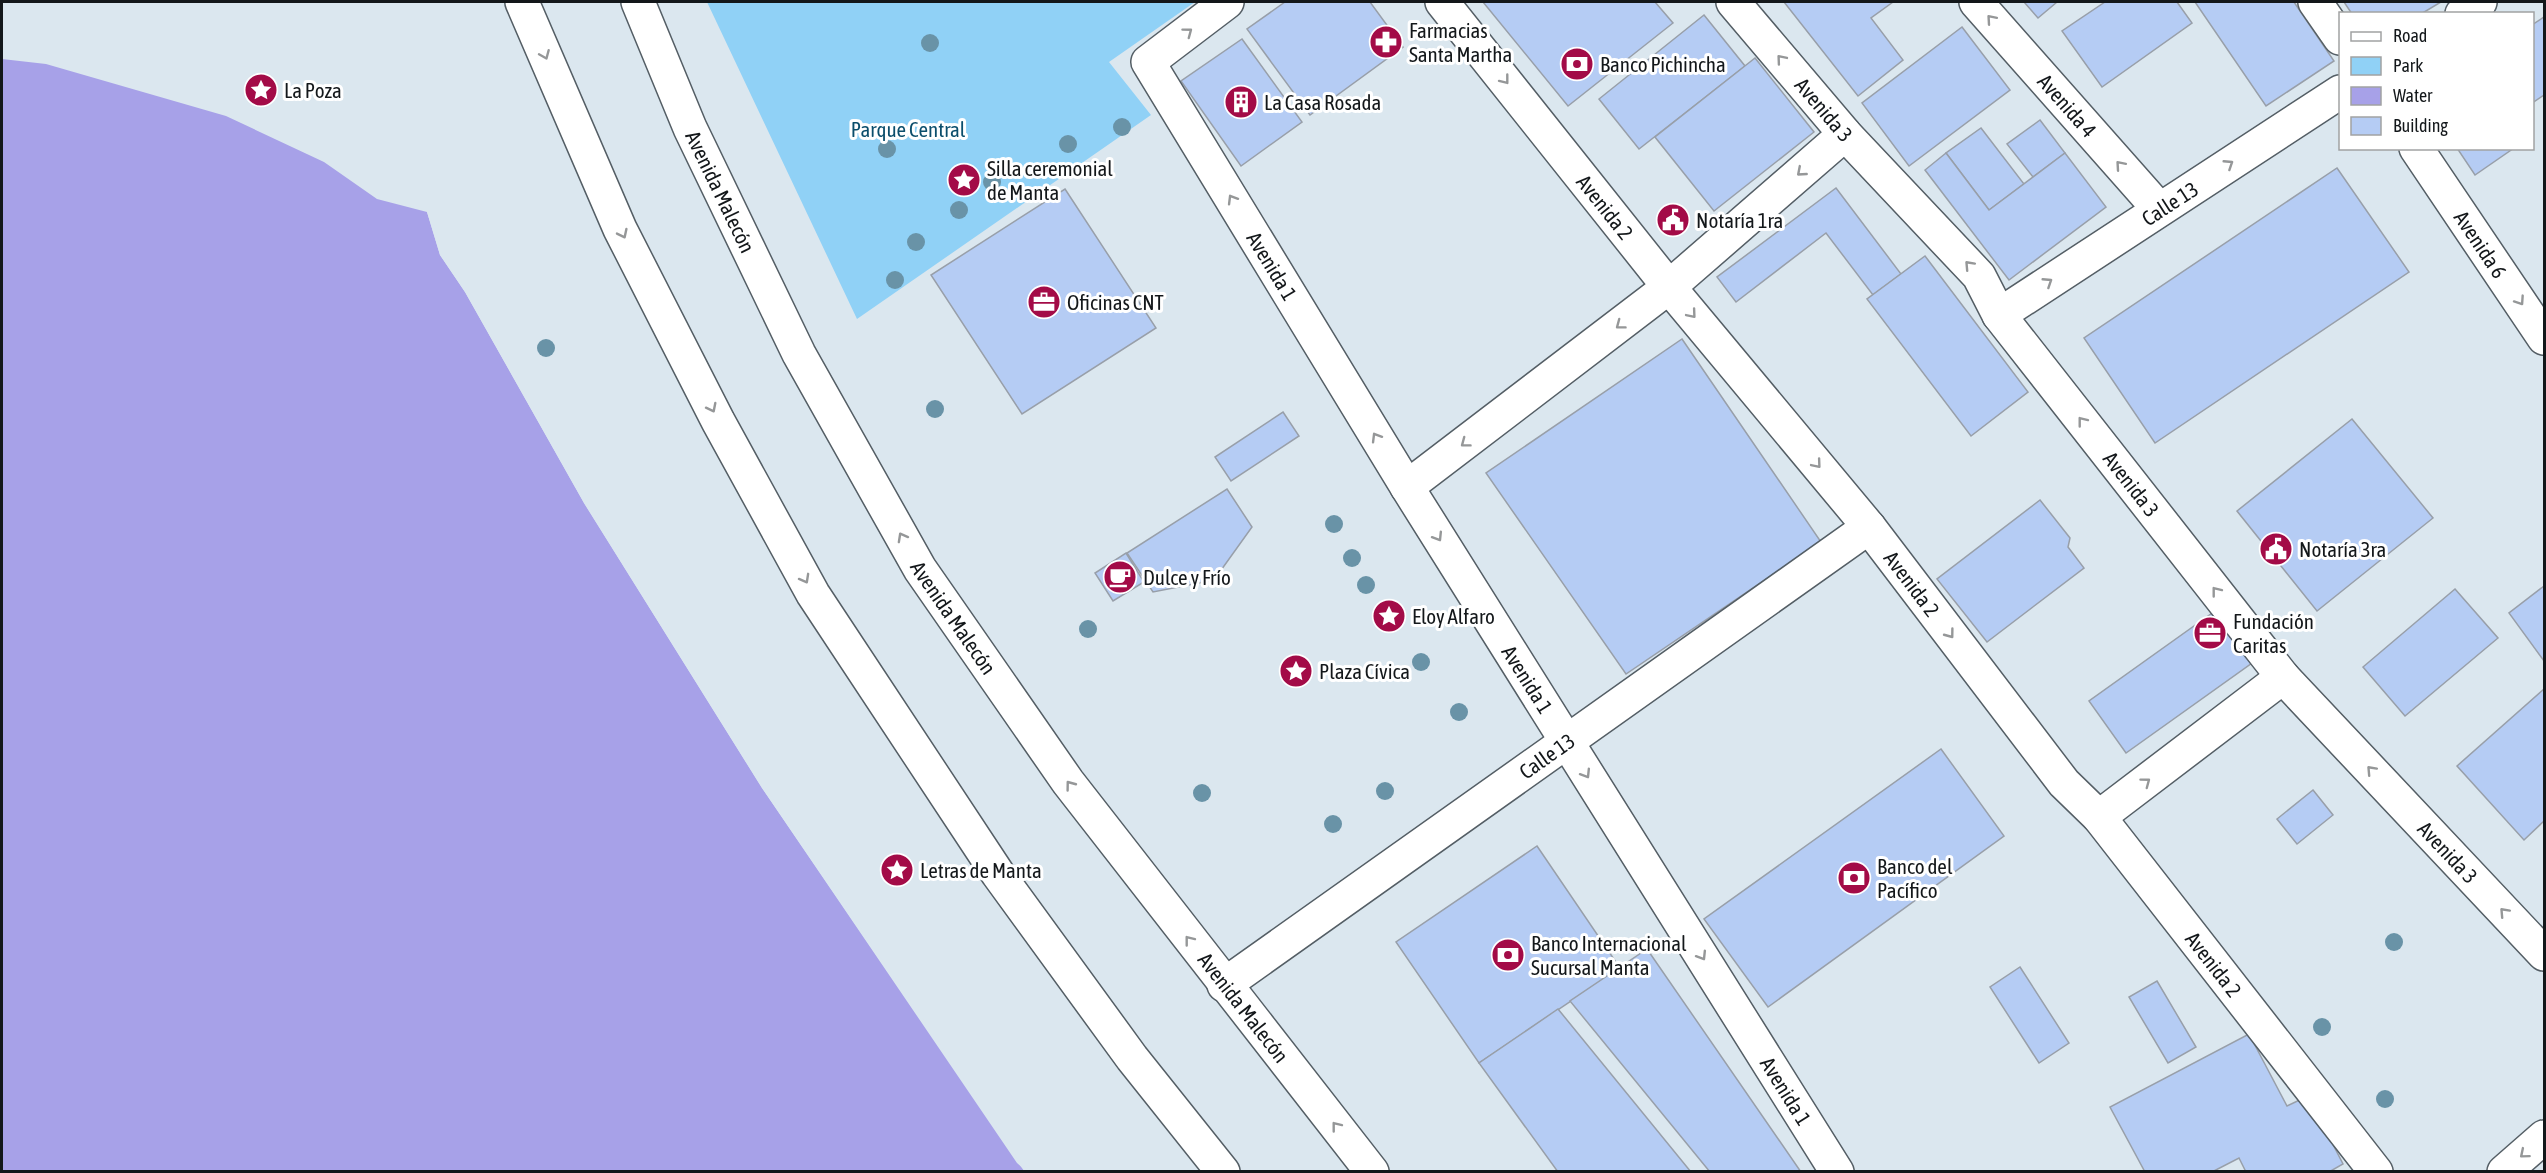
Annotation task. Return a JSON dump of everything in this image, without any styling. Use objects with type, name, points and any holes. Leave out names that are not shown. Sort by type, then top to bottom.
[{"type":"street","points":[[522,2],[620,229],[718,421],[813,594],[998,874],[1132,1058],[1223,1172]]},
{"type":"street","name":"Avenida Malecón","points":[[638,2],[690,128],[799,354],[920,569],[1068,782],[1372,1172]]},
{"type":"street","name":"Avenida 1","points":[[1227,2],[1148,62],[1407,488],[1837,1172]]},
{"type":"street","name":"Avenida 2","points":[[1442,2],[1669,287],[1869,527],[2064,783],[2099,817],[2376,1172]]},
{"type":"street","name":"Avenida 3","points":[[1733,2],[1845,134],[1979,276],[1999,315],[2283,677],[2544,954]]},
{"type":"street","name":"Avenida 4","points":[[1976,2],[2159,209]]},
{"type":"street","points":[[2315,2],[2339,37]]},
{"type":"street","points":[[2465,12],[2480,2]]},
{"type":"street","name":"Calle 13","points":[[1999,315],[2339,93]]},
{"type":"street","points":[[1407,488],[1669,287],[1845,134]]},
{"type":"street","name":"Avenida 6","points":[[2417,150],[2544,338]]},
{"type":"street","name":"Calle 13","points":[[1224,985],[1869,527]]},
{"type":"street","points":[[2099,817],[2283,677]]},
{"type":"street","points":[[2504,1172],[2544,1137]]},
{"type":"green space","name":"Parque Central","points":[[707,2],[1195,2],[1109,62],[1151,115],[857,319]]},
{"type":"water","points":[[2,59],[46,64],[226,116],[324,162],[377,199],[427,212],[440,255],[465,292],[584,503],[762,788],[1024,1171],[2,1172]]},
{"type":"pier","points":[[429,210],[443,253],[587,502],[764,786],[1027,1172],[1017,1163],[762,788],[584,503],[465,292],[440,255],[427,212]]},
{"type":"building","points":[[1285,2],[1370,2],[1403,47],[1310,115],[1247,29]]},
{"type":"building","name":"Banco Pichincha","points":[[1483,2],[1655,2],[1673,23],[1568,106]]},
{"type":"building","points":[[1784,2],[1893,2],[1871,18],[1903,60],[1858,96]]},
{"type":"building","points":[[2024,2],[2057,2],[2038,18]]},
{"type":"building","points":[[2105,2],[2177,2],[2192,23],[2102,87],[2062,31]]},
{"type":"building","points":[[2195,2],[2294,2],[2334,61],[2266,106]]},
{"type":"building","points":[[2344,2],[2441,2],[2424,12],[2351,12]]},
{"type":"building","points":[[1704,15],[1745,66],[1639,149],[1599,99]]},
{"type":"building","points":[[2544,17],[2544,95],[2534,102],[2534,24]]},
{"type":"building","points":[[1962,27],[2010,90],[1909,166],[1862,103]]},
{"type":"building","name":"La Casa Rosada","points":[[1242,39],[1302,122],[1241,166],[1181,81]]},
{"type":"building","points":[[1755,58],[1814,132],[1714,211],[1655,137]]},
{"type":"building","points":[[2040,120],[2065,153],[2033,177],[2007,144]]},
{"type":"building","points":[[1981,128],[2024,184],[1989,210],[1946,153]]},
{"type":"building","points":[[2458,150],[2511,150],[2475,175]]},
{"type":"building","points":[[1946,153],[1989,210],[2065,153],[2106,207],[2009,280],[1925,170]]},
{"type":"building","points":[[2337,168],[2409,272],[2155,443],[2084,338]]},
{"type":"building","points":[[1836,188],[1901,274],[1873,295],[1826,233],[1736,302],[1717,277]]},
{"type":"building","name":"Oficinas CNT","points":[[1065,189],[1156,328],[1022,414],[931,275]]},
{"type":"building","points":[[1925,256],[2028,392],[1971,436],[1867,299]]},
{"type":"building","points":[[1682,339],[1821,542],[1626,674],[1486,473]]},
{"type":"building","points":[[1283,412],[1299,436],[1231,481],[1215,457]]},
{"type":"building","points":[[2352,419],[2433,518],[2317,611],[2237,511]]},
{"type":"building","points":[[1227,489],[1252,527],[1214,580],[1153,592],[1127,553]]},
{"type":"building","points":[[2040,500],[2070,538],[2068,547],[2084,568],[1987,642],[1937,579]]},
{"type":"building","name":"Dulce y Frío","points":[[1126,553],[1144,582],[1113,601],[1095,573]]},
{"type":"building","points":[[2544,586],[2544,661],[2509,613]]},
{"type":"building","points":[[2455,589],[2498,638],[2405,716],[2363,667]]},
{"type":"building","points":[[2215,611],[2252,663],[2126,753],[2089,701]]},
{"type":"building","points":[[2544,689],[2544,821],[2524,840],[2457,766]]},
{"type":"building","name":"Banco del Pacífico","points":[[1941,749],[2004,836],[1768,1007],[1704,919]]},
{"type":"building","points":[[2313,790],[2333,815],[2297,844],[2277,819]]},
{"type":"building","name":"Banco Internacional Sucursal Manta","points":[[1537,846],[1620,968],[1479,1063],[1396,942]]},
{"type":"building","points":[[1647,949],[1801,1172],[1710,1172],[1570,1001]]},
{"type":"building","points":[[2020,967],[2069,1043],[2039,1063],[1990,987]]},
{"type":"building","points":[[2157,981],[2196,1047],[2168,1063],[2129,997]]},
{"type":"building","points":[[1558,1009],[1691,1172],[1558,1172],[1479,1063]]},
{"type":"building","points":[[2249,1034],[2287,1106],[2308,1096],[2343,1164],[2329,1172],[2246,1172],[2239,1158],[2212,1172],[2145,1172],[2110,1107]]},
{"type":"place","name":"Farmacias Santa Martha","points":[[1386,42]]},
{"type":"place","name":"Banco Pichincha","points":[[1577,64]]},
{"type":"place","name":"La Poza","points":[[261,90]]},
{"type":"place","name":"La Casa Rosada","points":[[1241,102]]},
{"type":"place","name":"Silla ceremonial de Manta","points":[[964,180]]},
{"type":"place","name":"Notaría 1ra","points":[[1673,220]]},
{"type":"place","name":"Oficinas CNT","points":[[1044,302]]},
{"type":"place","name":"Notaría 3ra","points":[[2276,549]]},
{"type":"place","name":"Dulce y Frío","points":[[1120,577]]},
{"type":"place","name":"Eloy Alfaro","points":[[1389,616]]},
{"type":"place","name":"Fundación Caritas","points":[[2210,633]]},
{"type":"place","name":"Plaza Cívica","points":[[1296,671]]},
{"type":"place","name":"Letras de Manta","points":[[897,870]]},
{"type":"place","name":"Banco del Pacífico","points":[[1854,878]]},
{"type":"place","name":"Banco Internacional Sucursal Manta","points":[[1508,955]]}]
